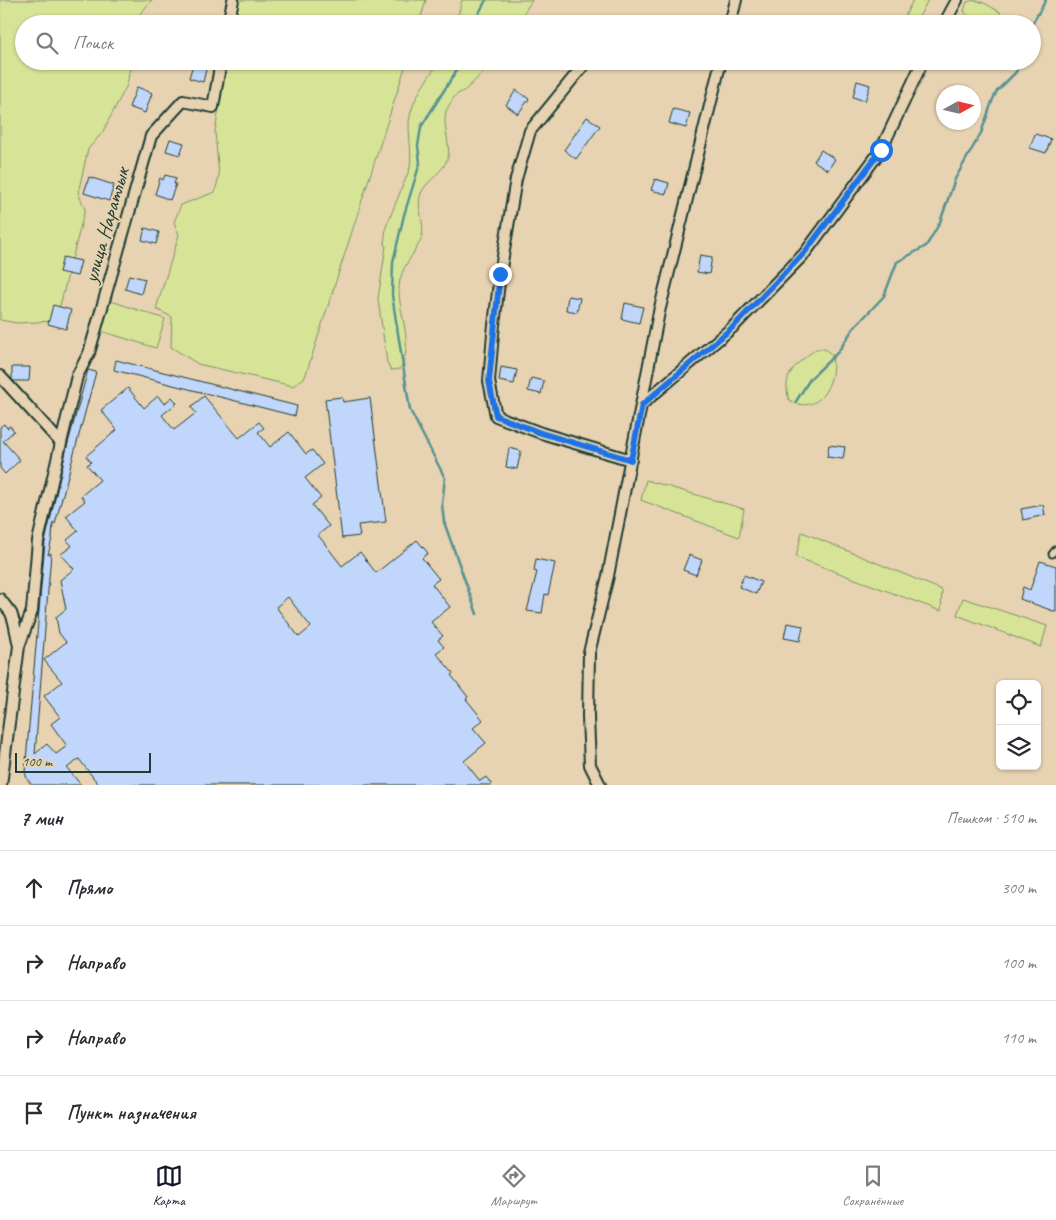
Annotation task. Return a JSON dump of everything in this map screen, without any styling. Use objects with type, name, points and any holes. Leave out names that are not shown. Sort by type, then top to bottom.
[{"type":"street","points":[[230,15],[233,0]]},
{"type":"street","points":[[732,15],[736,0]]},
{"type":"street","points":[[949,15],[957,0]]},
{"type":"street","name":"улица Наратлык","points":[[18,646],[32,611],[38,541],[77,376],[89,353],[151,136],[183,101],[213,107],[220,70]]},
{"type":"street","points":[[580,70],[530,131],[516,179],[500,274],[489,381],[496,416],[541,433],[631,460]]},
{"type":"street","points":[[600,785],[590,765],[588,717],[589,652],[608,576],[659,312],[719,70]]},
{"type":"street","points":[[642,405],[733,327],[805,252],[881,150],[919,70]]},
{"type":"street","points":[[0,376],[61,443]]},
{"type":"street","points":[[0,599],[11,613],[18,646],[1,785]]},
{"type":"green space","points":[[0,0],[152,0],[139,15],[15,15],[15,70],[130,70],[127,85],[102,133],[88,149],[78,193],[85,209],[56,321],[17,323],[0,320]]},
{"type":"green space","points":[[237,0],[426,0],[422,15],[234,15]]},
{"type":"green space","points":[[462,0],[532,0],[523,15],[458,15]]},
{"type":"green space","points":[[913,0],[928,0],[920,15],[906,15]]},
{"type":"green space","points":[[975,0],[984,3],[1000,12],[1000,15],[967,15],[964,11],[967,2]]},
{"type":"green space","points":[[225,70],[404,70],[305,377],[293,386],[198,364],[171,347],[172,317],[156,309],[179,235],[174,222],[181,205],[215,192],[219,176],[215,132]]},
{"type":"green space","points":[[434,70],[484,70],[464,91],[456,95],[446,111],[445,123],[448,157],[443,167],[421,193],[419,204],[423,228],[421,239],[402,273],[399,287],[406,349],[400,369],[391,370],[387,362],[378,299],[386,246],[384,245],[386,227],[410,168],[409,124],[412,107]]},
{"type":"green space","points":[[108,300],[165,319],[156,348],[98,330]]},
{"type":"green space","points":[[816,349],[825,349],[832,355],[832,376],[829,385],[817,401],[809,404],[800,404],[789,400],[787,383],[792,370]]},
{"type":"green space","points":[[646,480],[744,509],[739,537],[641,500]]},
{"type":"green space","points":[[802,532],[942,590],[941,611],[796,557]]},
{"type":"green space","points":[[963,598],[1047,626],[1041,647],[957,615]]},
{"type":"building","points":[[191,70],[206,70],[203,82],[189,78]]},
{"type":"building","points":[[857,81],[870,85],[865,101],[853,97]]},
{"type":"building","points":[[137,87],[152,93],[145,113],[129,107]]},
{"type":"building","points":[[516,90],[529,99],[518,114],[506,105]]},
{"type":"building","points":[[673,109],[690,113],[686,128],[669,123]]},
{"type":"building","points":[[587,117],[600,126],[576,159],[564,150]]},
{"type":"building","points":[[1035,134],[1051,139],[1046,153],[1030,148]]},
{"type":"building","points":[[170,139],[184,143],[180,155],[166,151]]},
{"type":"building","points":[[821,150],[835,159],[828,170],[814,161]]},
{"type":"building","points":[[165,175],[176,178],[174,184],[176,184],[170,200],[155,194],[160,178],[163,180]]},
{"type":"building","points":[[89,177],[114,185],[109,201],[84,193]]},
{"type":"building","points":[[655,179],[669,183],[666,194],[651,190]]},
{"type":"building","points":[[145,228],[159,232],[156,244],[142,240]]},
{"type":"building","points":[[700,255],[712,257],[709,274],[697,272]]},
{"type":"building","points":[[63,257],[81,261],[77,276],[59,272]]},
{"type":"building","points":[[129,275],[145,279],[141,294],[125,289]]},
{"type":"building","points":[[568,296],[580,298],[577,312],[566,310]]},
{"type":"building","points":[[625,303],[643,307],[639,323],[622,319]]},
{"type":"building","points":[[53,305],[71,310],[66,329],[48,324]]},
{"type":"building","points":[[116,360],[297,406],[295,416],[114,370]]},
{"type":"building","points":[[12,367],[30,367],[29,381],[13,381]]},
{"type":"building","points":[[501,367],[517,370],[514,384],[499,381]]},
{"type":"building","points":[[88,370],[96,372],[55,524],[53,522],[48,555],[51,553],[35,754],[47,744],[56,754],[67,746],[51,724],[60,717],[44,696],[62,682],[44,660],[66,642],[59,633],[56,617],[66,609],[60,580],[74,569],[61,554],[72,546],[67,540],[78,531],[66,516],[85,501],[81,496],[100,480],[87,465],[91,462],[86,456],[117,430],[101,410],[128,388],[144,408],[158,396],[164,404],[172,397],[177,403],[162,415],[174,430],[196,413],[191,407],[204,396],[239,438],[259,422],[264,428],[258,432],[270,447],[289,432],[306,454],[312,450],[323,464],[305,478],[321,498],[312,505],[329,526],[318,535],[342,566],[360,552],[376,573],[417,540],[428,553],[422,558],[439,579],[432,584],[450,607],[431,622],[443,636],[438,640],[444,647],[436,653],[453,673],[451,675],[468,697],[466,699],[483,720],[473,728],[486,743],[464,761],[480,781],[486,777],[492,785],[99,785],[79,759],[67,768],[81,785],[32,785],[27,779],[25,772],[45,542],[67,447]],"holes":[[[288,597],[311,627],[299,637],[276,607]]]},
{"type":"building","points":[[531,378],[544,381],[541,394],[528,391]]},
{"type":"building","points":[[342,397],[343,402],[370,398],[386,522],[358,525],[360,536],[342,538],[325,399]]},
{"type":"building","points":[[4,424],[7,428],[10,426],[14,431],[3,441],[20,460],[5,474],[0,468],[0,427]]},
{"type":"building","points":[[829,445],[845,447],[843,459],[827,457]]},
{"type":"building","points":[[509,448],[521,451],[517,469],[506,467]]},
{"type":"building","points":[[1043,505],[1045,515],[1023,520],[1021,509]]},
{"type":"building","points":[[689,555],[702,560],[696,575],[683,570]]},
{"type":"building","points":[[536,559],[555,563],[548,595],[545,594],[542,613],[527,611],[537,572],[534,571]]},
{"type":"building","points":[[1040,561],[1056,566],[1056,612],[1020,599],[1023,587],[1030,590]]},
{"type":"building","points":[[744,575],[761,582],[756,594],[739,587]]},
{"type":"building","points":[[787,623],[803,626],[800,641],[784,638]]},
{"type":"waterway","points":[[478,15],[486,0]]},
{"type":"waterway","points":[[1037,15],[1046,0]]},
{"type":"waterway","points":[[456,70],[421,127],[418,146],[420,163],[404,215],[393,262],[392,295],[410,410],[445,478],[442,504],[444,522],[477,614]]},
{"type":"waterway","points":[[795,403],[810,379],[838,352],[853,329],[884,296],[897,262],[926,246],[940,222],[955,179],[981,133],[997,91],[1017,70]]},
{"type":"route","points":[[500,274],[489,381],[496,416],[541,433],[631,460],[642,405],[733,327],[805,252],[881,150]]}]
